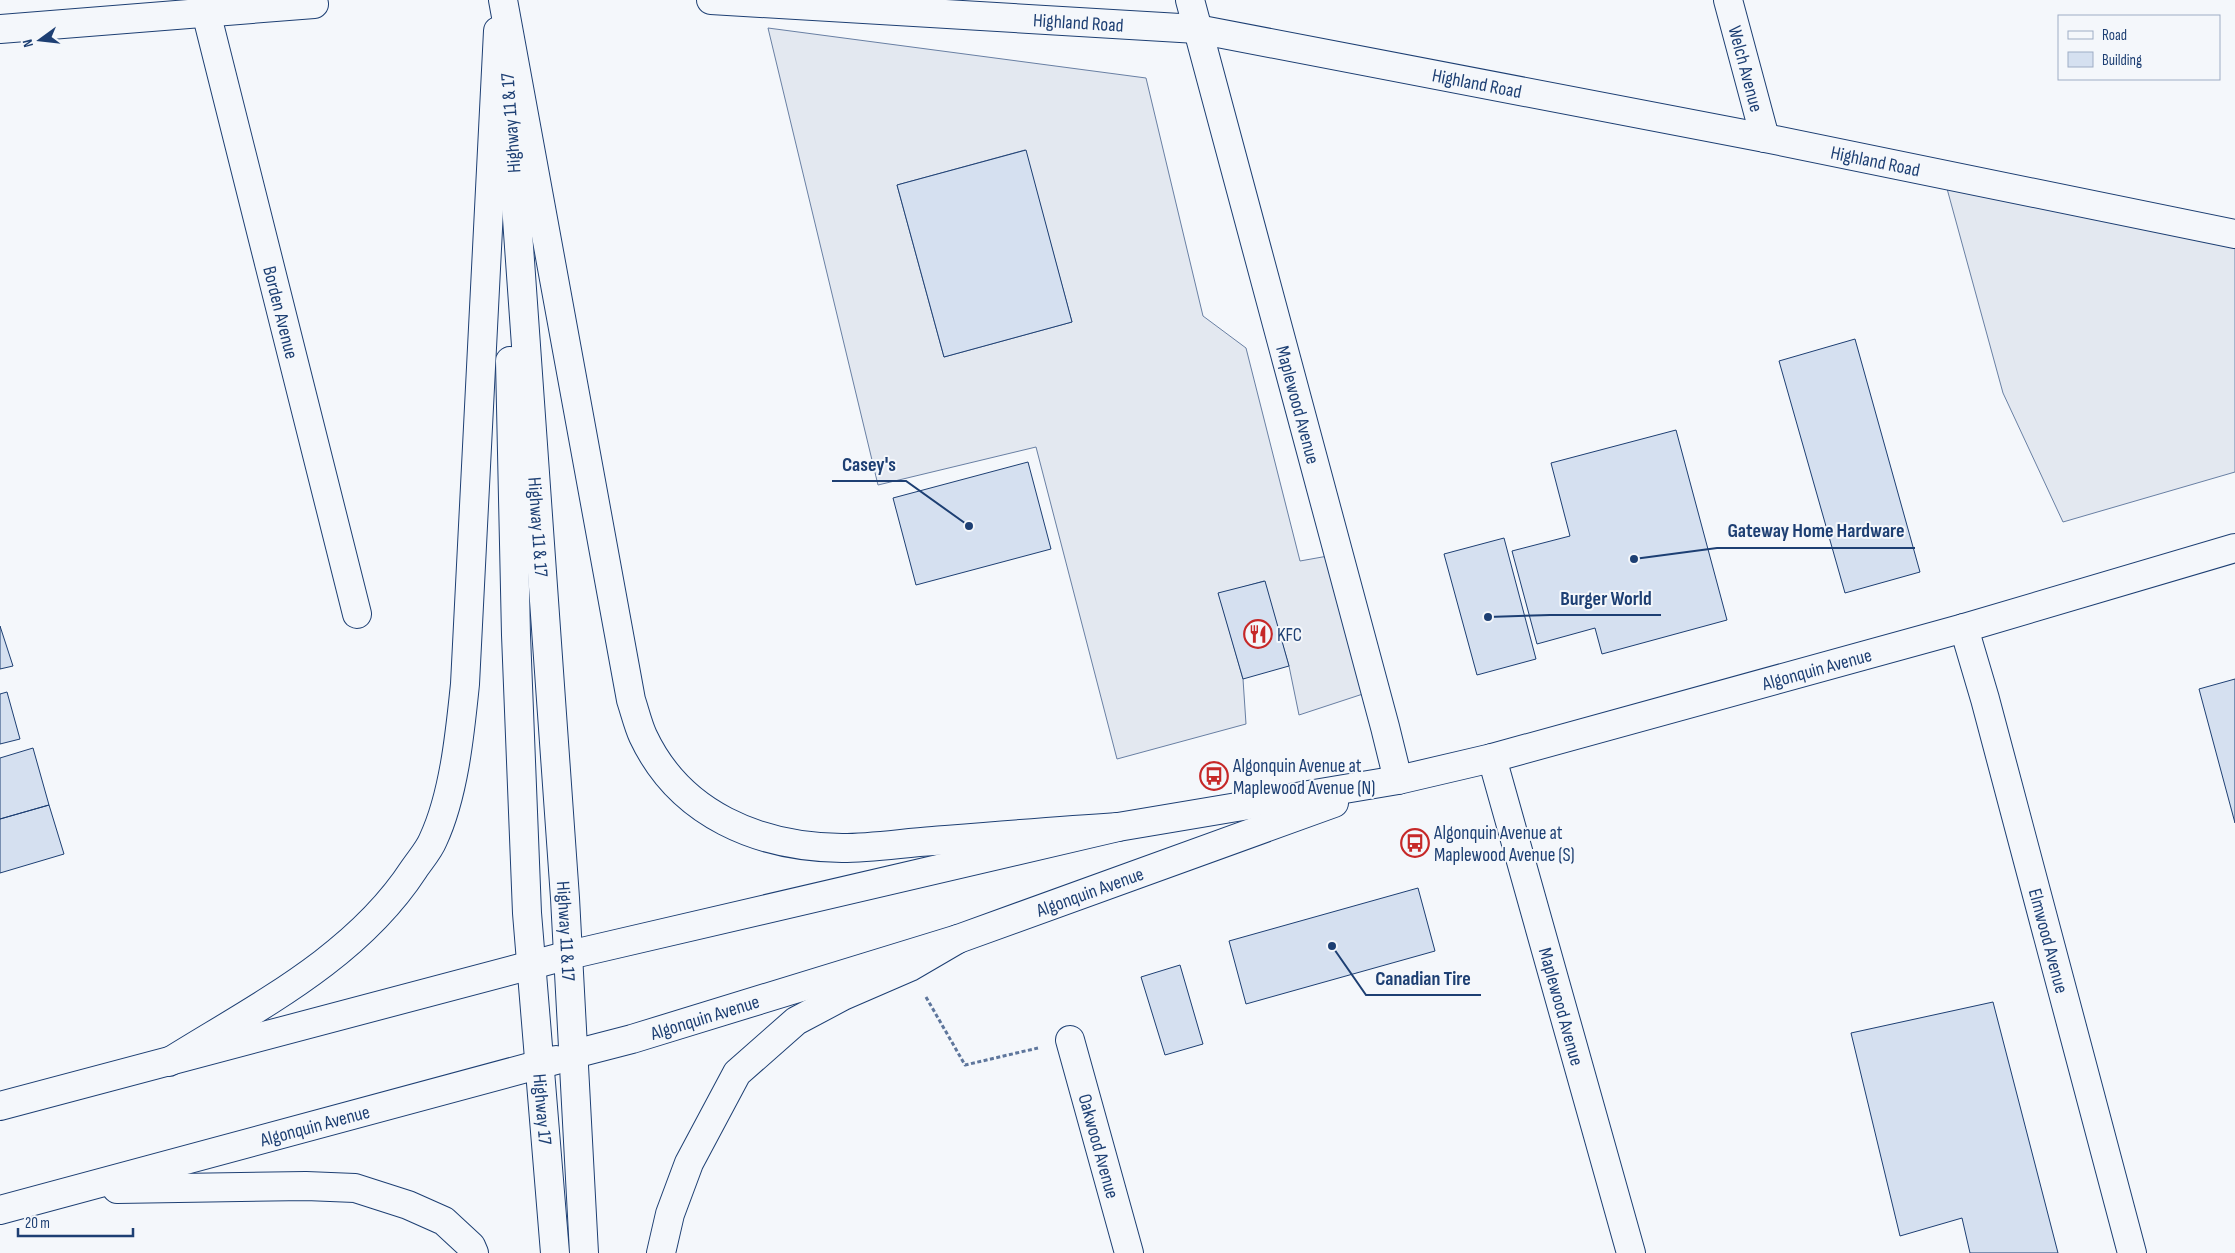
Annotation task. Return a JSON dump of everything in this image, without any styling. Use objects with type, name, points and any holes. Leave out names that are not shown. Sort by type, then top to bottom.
[{"type":"main road","points":[[501,0],[631,700],[643,736],[665,772],[688,797],[712,815],[754,835],[788,844],[842,848],[1118,826]]},
{"type":"main road","points":[[169,1062],[308,975],[348,944],[379,916],[407,881],[433,840],[448,794],[459,739],[465,684],[501,0]]},
{"type":"main road","name":"Highway 11 & 17","points":[[501,0],[569,955],[574,1054]]},
{"type":"main road","name":"Highway 11 & 17","points":[[501,0],[516,635],[530,965]]},
{"type":"main road","name":"Maplewood Avenue","points":[[1190,0],[1398,780]]},
{"type":"main road","name":"Welch Avenue","points":[[1728,0],[1766,138]]},
{"type":"main road","name":"Highland Road","points":[[712,1],[1197,29],[1766,138],[2235,234]]},
{"type":"main road","points":[[0,29],[204,6],[314,4]]},
{"type":"main road","name":"Borden Avenue","points":[[204,6],[357,614]]},
{"type":"main road","name":"Algonquin Avenue","points":[[0,1106],[569,955],[1118,826],[1398,780],[1492,758],[1964,628],[2235,548]]},
{"type":"main road","name":"Elmwood Avenue","points":[[1964,628],[2132,1253]]},
{"type":"main road","name":"Maplewood Avenue","points":[[1492,758],[1631,1253]]},
{"type":"main road","name":"Algonquin Avenue","points":[[0,1210],[540,1065],[958,940],[1398,780]]},
{"type":"main road","points":[[661,1253],[670,1214],[689,1164],[737,1072],[796,1021],[843,996],[910,967],[958,940]]},
{"type":"main road","name":"Highway 17","points":[[530,965],[555,1253]]},
{"type":"main road","name":"Oakwood Avenue","points":[[1070,1040],[1129,1253]]},
{"type":"main road","name":"Highway 17","points":[[574,1054],[584,1253]]},
{"type":"main road","points":[[76,1189],[306,1186],[355,1188],[408,1205],[444,1221],[471,1246],[474,1253]]},
{"type":"path","points":[[910,967],[965,1065],[1070,1040]]},
{"type":"shaded area","points":[[768,28],[1146,78],[1203,316],[1246,348],[1300,561],[1339,554],[1375,690],[1299,715],[1289,666],[1264,581],[1219,594],[1243,679],[1246,724],[1117,759],[1036,447],[878,485]],"holes":[[[1025,150],[1072,322],[944,357],[897,185]]]},
{"type":"shaded area","points":[[1943,174],[2235,234],[2235,472],[2063,522],[2003,393]]},
{"type":"building","points":[[1026,150],[1072,322],[944,357],[897,185]]},
{"type":"building","points":[[1855,339],[1920,572],[1845,593],[1779,361]]},
{"type":"building","points":[[1676,430],[1727,620],[1602,654],[1595,628],[1537,644],[1512,551],[1570,536],[1551,463]]},
{"type":"building","points":[[1028,462],[1051,549],[916,585],[893,498]]},
{"type":"building","points":[[1504,538],[1536,659],[1477,675],[1444,554]]},
{"type":"building","points":[[1265,581],[1289,666],[1243,679],[1218,593]]},
{"type":"building","points":[[0,626],[13,666],[0,669]]},
{"type":"building","points":[[2235,679],[2235,823],[2199,689]]},
{"type":"building","points":[[7,692],[20,739],[0,744],[0,694]]},
{"type":"building","points":[[33,748],[49,805],[0,819],[0,758]]},
{"type":"building","points":[[49,805],[64,854],[0,873],[0,819]]},
{"type":"building","points":[[1418,888],[1435,951],[1246,1004],[1229,941]]},
{"type":"building","points":[[1180,965],[1203,1044],[1165,1055],[1141,977]]},
{"type":"building","points":[[1993,1002],[2058,1253],[1970,1253],[1962,1218],[1900,1236],[1851,1033]]},
{"type":"place","name":"Casey's","points":[[969,526]]},
{"type":"place","name":"Gateway Home Hardware","points":[[1634,559]]},
{"type":"place","name":"Burger World","points":[[1488,617]]},
{"type":"place","name":"KFC","points":[[1258,634]]},
{"type":"place","name":"Algonquin Avenue at Maplewood Avenue (N)","points":[[1214,776]]},
{"type":"place","name":"Algonquin Avenue at Maplewood Avenue (S)","points":[[1415,843]]},
{"type":"place","name":"Canadian Tire","points":[[1332,946]]}]
